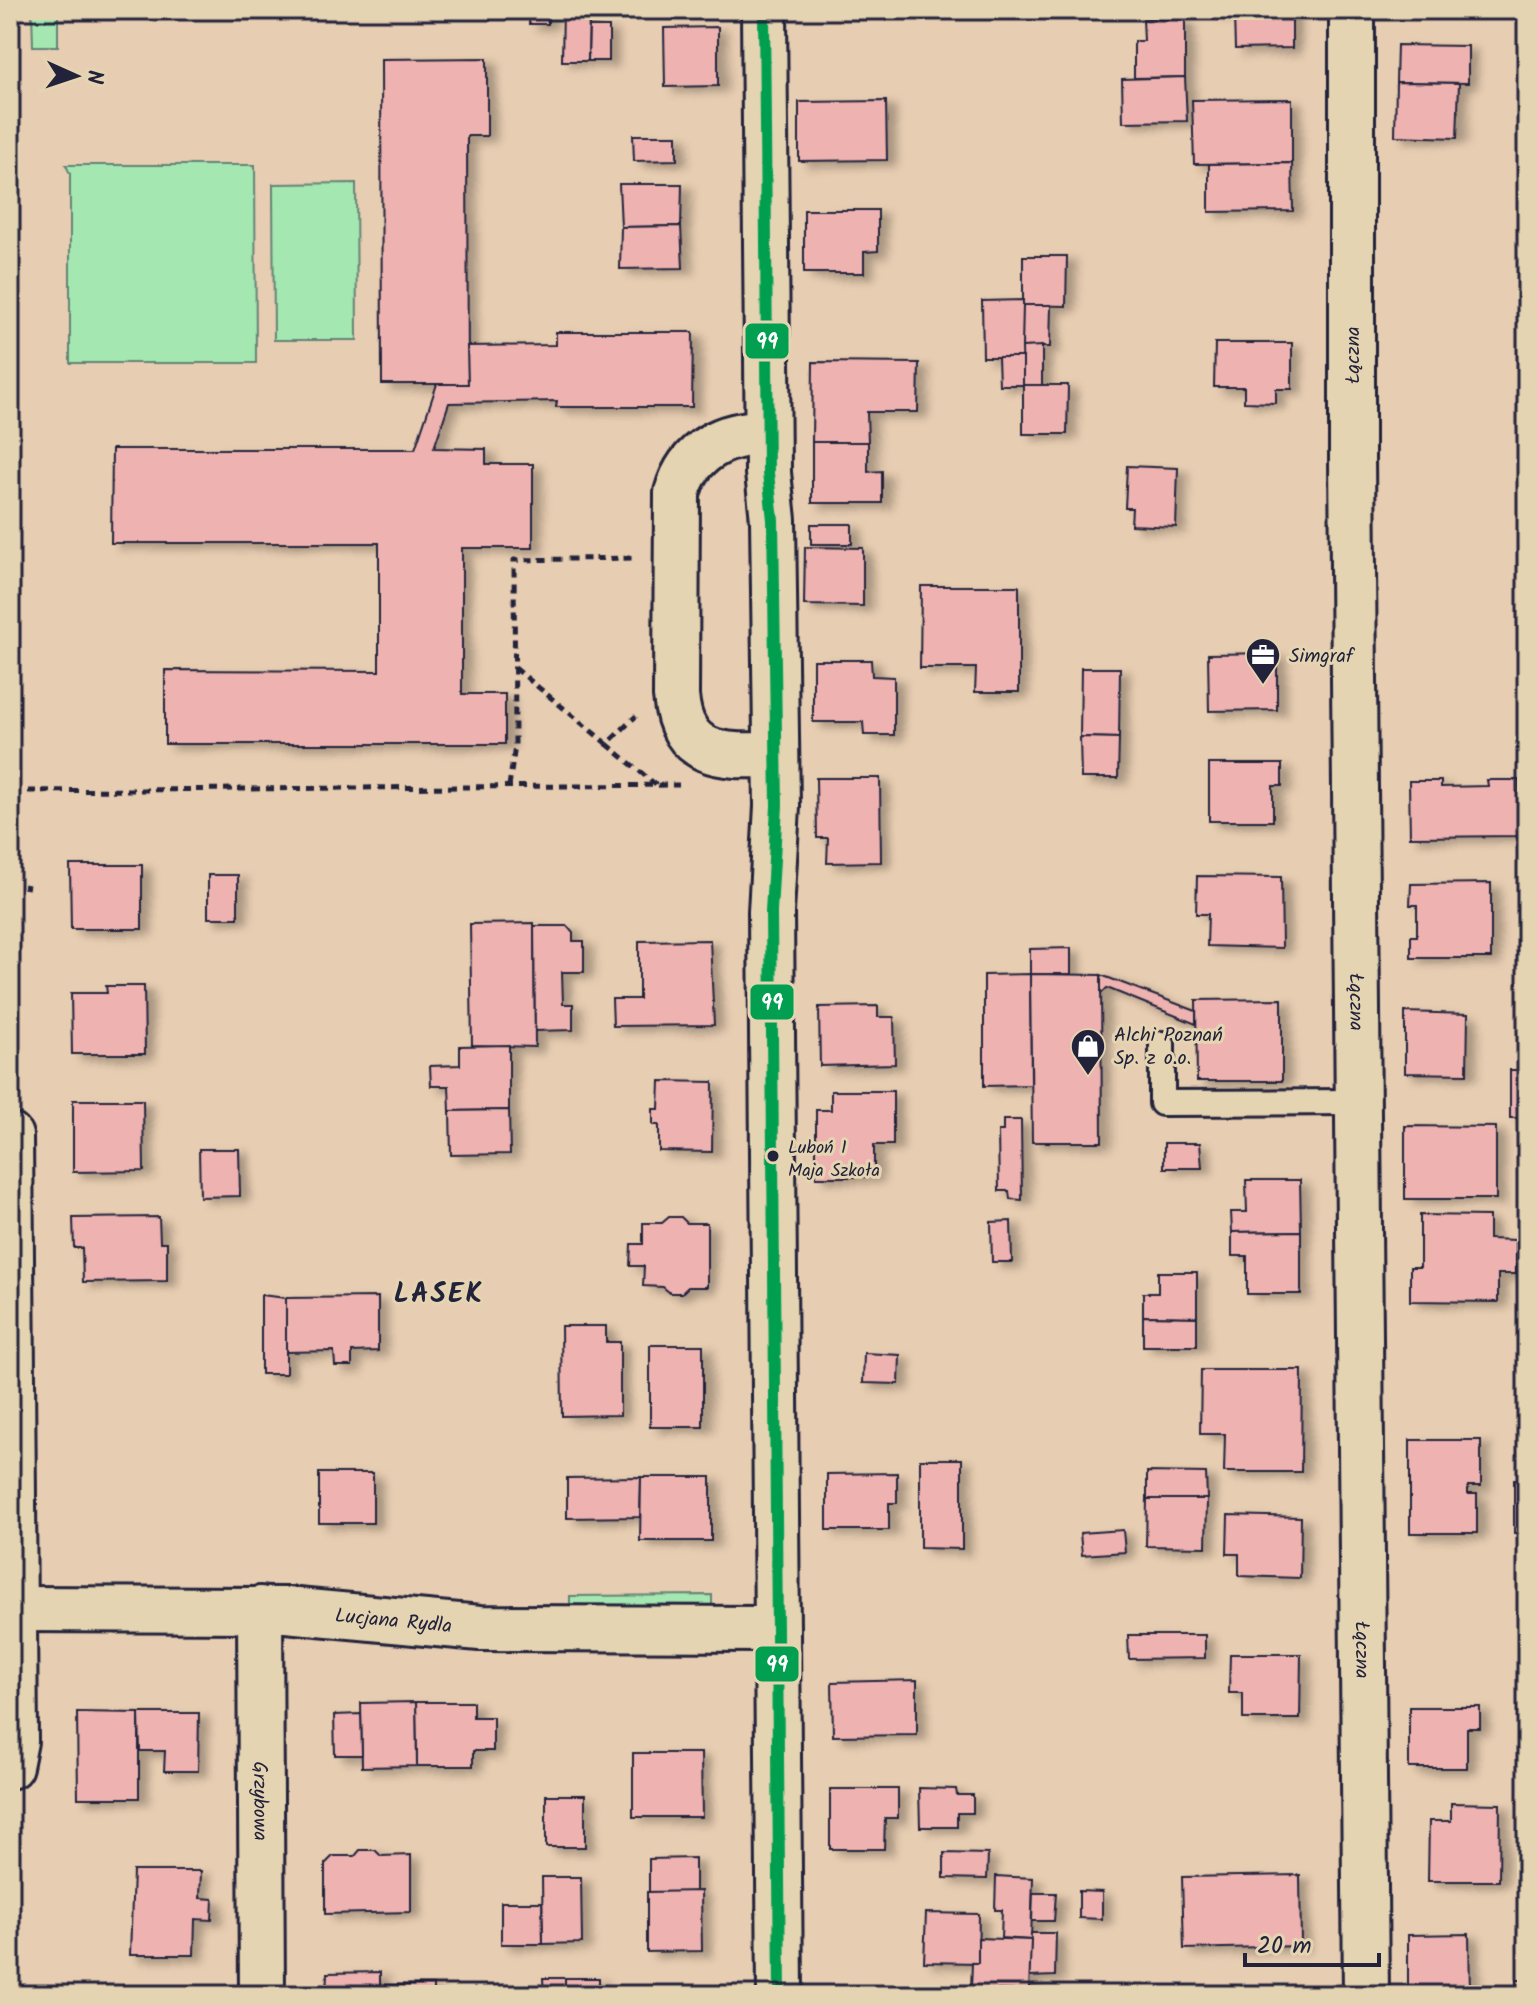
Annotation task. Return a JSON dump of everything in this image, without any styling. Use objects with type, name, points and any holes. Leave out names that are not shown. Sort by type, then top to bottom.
[{"type":"street","points":[[764,10],[767,433],[773,520],[776,755],[776,840],[771,912],[780,1995]]},
{"type":"street","name":"Łączna","points":[[1352,10],[1352,459],[1366,1995]]},
{"type":"street","points":[[767,433],[723,438],[689,465],[677,493],[676,696],[681,723],[699,746],[711,752],[776,755]]},
{"type":"street","points":[[10,1136],[15,1741],[10,1766]]},
{"type":"street","name":"Lucjana Rydla","points":[[12,1608],[260,1609],[480,1628],[777,1629]]},
{"type":"street","name":"Grzybowa","points":[[260,1609],[262,1995]]},
{"type":"lane","points":[[1162,1044],[1162,1103],[1360,1102]]},
{"type":"path","points":[[509,786],[515,746],[514,560],[676,557]]},
{"type":"path","points":[[515,668],[656,785]]},
{"type":"path","points":[[607,744],[642,711]]},
{"type":"path","points":[[28,791],[686,785]]},
{"type":"green space","points":[[32,10],[58,10],[58,46],[33,46]]},
{"type":"green space","points":[[66,165],[255,165],[256,363],[70,363],[70,174]]},
{"type":"green space","points":[[356,183],[357,340],[274,340],[273,184]]},
{"type":"green space","points":[[712,1595],[712,1611],[570,1611],[570,1596]]},
{"type":"building","points":[[530,10],[548,10],[548,24],[529,24]]},
{"type":"building","points":[[563,10],[589,10],[588,61],[562,61]]},
{"type":"building","points":[[1215,10],[1292,10],[1292,48],[1235,49],[1234,14],[1215,14]]},
{"type":"building","points":[[1143,19],[1185,19],[1185,77],[1134,78],[1134,41],[1144,41]]},
{"type":"building","points":[[589,27],[609,27],[609,61],[588,61]]},
{"type":"building","points":[[718,27],[718,86],[665,87],[664,28]]},
{"type":"building","points":[[1397,45],[1468,46],[1468,83],[1396,82]]},
{"type":"building","points":[[487,58],[487,136],[467,136],[468,384],[382,384],[381,59]]},
{"type":"building","points":[[1185,77],[1187,121],[1123,122],[1122,79]]},
{"type":"building","points":[[1396,82],[1459,83],[1457,138],[1395,136]]},
{"type":"building","points":[[1292,99],[1292,163],[1194,164],[1192,100]]},
{"type":"building","points":[[886,101],[887,160],[799,161],[799,102]]},
{"type":"building","points":[[633,135],[677,135],[677,160],[634,161]]},
{"type":"building","points":[[1292,163],[1293,211],[1209,212],[1209,164]]},
{"type":"building","points":[[619,184],[682,184],[681,226],[621,227]]},
{"type":"building","points":[[804,210],[878,210],[878,251],[864,252],[864,273],[804,273]]},
{"type":"building","points":[[681,226],[683,268],[620,269],[621,227]]},
{"type":"building","points":[[1023,256],[1067,256],[1066,306],[1023,305]]},
{"type":"building","points":[[1023,300],[1023,357],[983,357],[982,301]]},
{"type":"building","points":[[1023,305],[1051,305],[1050,347],[1022,347]]},
{"type":"building","points":[[556,332],[693,332],[692,407],[556,407],[557,401],[449,403],[434,448],[486,449],[486,464],[533,464],[533,548],[462,548],[462,694],[505,694],[505,744],[165,744],[165,670],[379,671],[379,543],[111,543],[112,449],[415,449],[437,384],[468,384],[467,346],[556,345]]},
{"type":"building","points":[[1215,343],[1292,343],[1292,389],[1276,389],[1276,403],[1244,402],[1244,387],[1214,387]]},
{"type":"building","points":[[1042,346],[1042,385],[1023,385],[1022,347]]},
{"type":"building","points":[[998,357],[1023,357],[1023,385],[999,385]]},
{"type":"building","points":[[813,362],[919,363],[918,412],[867,412],[868,442],[812,442]]},
{"type":"building","points":[[1023,385],[1068,385],[1067,434],[1023,434]]},
{"type":"building","points":[[812,442],[868,442],[868,472],[882,471],[882,503],[812,503]]},
{"type":"building","points":[[1127,466],[1178,468],[1176,527],[1131,525],[1132,508],[1125,508]]},
{"type":"building","points":[[811,524],[852,524],[852,544],[811,544]]},
{"type":"building","points":[[805,547],[863,548],[863,606],[804,605]]},
{"type":"building","points":[[921,586],[1019,586],[1019,692],[975,692],[976,668],[920,668]]},
{"type":"building","points":[[1277,653],[1277,710],[1209,711],[1208,654]]},
{"type":"building","points":[[813,660],[871,660],[872,676],[894,677],[894,735],[864,735],[863,722],[813,722]]},
{"type":"building","points":[[1081,668],[1120,668],[1119,738],[1080,737]]},
{"type":"building","points":[[1080,737],[1119,738],[1118,778],[1081,778]]},
{"type":"building","points":[[1209,764],[1282,764],[1282,786],[1273,786],[1273,821],[1209,821]]},
{"type":"building","points":[[816,778],[880,778],[881,862],[827,863],[828,838],[817,838]]},
{"type":"building","points":[[1487,780],[1519,780],[1520,836],[1410,837],[1409,781],[1441,781],[1441,787],[1488,786]]},
{"type":"building","points":[[70,865],[142,865],[142,929],[71,929]]},
{"type":"building","points":[[208,875],[238,875],[238,918],[208,918]]},
{"type":"building","points":[[1197,876],[1281,877],[1282,948],[1207,946],[1208,914],[1196,914]]},
{"type":"building","points":[[1491,883],[1491,958],[1411,958],[1411,936],[1417,936],[1417,905],[1410,905],[1411,884]]},
{"type":"building","points":[[534,923],[535,1047],[472,1045],[470,924]]},
{"type":"building","points":[[534,926],[567,926],[573,933],[573,941],[584,941],[584,972],[562,972],[563,1004],[573,1004],[573,1030],[535,1031]]},
{"type":"building","points":[[710,940],[714,1025],[613,1026],[612,999],[639,999],[639,941]]},
{"type":"building","points":[[1071,948],[1071,974],[1030,974],[1030,949]]},
{"type":"building","points":[[1030,974],[1031,1085],[984,1086],[984,975]]},
{"type":"building","points":[[1030,974],[1101,975],[1102,1142],[1032,1142]]},
{"type":"building","points":[[1101,975],[1196,1011],[1196,1024],[1107,988],[1101,994]]},
{"type":"building","points":[[106,986],[144,986],[145,1054],[72,1054],[71,993],[107,993]]},
{"type":"building","points":[[1282,999],[1282,1081],[1197,1081],[1196,1000]]},
{"type":"building","points":[[878,1006],[878,1017],[894,1017],[895,1064],[820,1066],[819,1007]]},
{"type":"building","points":[[1405,1012],[1468,1014],[1467,1074],[1405,1073]]},
{"type":"building","points":[[509,1045],[509,1110],[450,1111],[449,1086],[431,1086],[430,1066],[460,1065],[460,1046]]},
{"type":"building","points":[[1510,1070],[1527,1070],[1527,1118],[1510,1118]]},
{"type":"building","points":[[660,1081],[713,1082],[712,1152],[659,1151],[659,1125],[653,1125],[653,1109],[659,1109]]},
{"type":"building","points":[[831,1091],[893,1091],[893,1145],[874,1145],[874,1177],[816,1177],[816,1110],[831,1110]]},
{"type":"building","points":[[73,1100],[143,1100],[144,1171],[73,1172]]},
{"type":"building","points":[[509,1110],[510,1154],[451,1155],[450,1111]]},
{"type":"building","points":[[1003,1120],[1021,1120],[1022,1200],[1010,1199],[1009,1191],[999,1191],[998,1131],[1003,1131]]},
{"type":"building","points":[[1405,1126],[1496,1127],[1496,1199],[1405,1199]]},
{"type":"building","points":[[1164,1143],[1200,1143],[1202,1168],[1164,1168]]},
{"type":"building","points":[[199,1149],[239,1149],[240,1196],[200,1197]]},
{"type":"building","points":[[1246,1180],[1300,1180],[1301,1231],[1232,1232],[1231,1212],[1247,1212]]},
{"type":"building","points":[[1420,1215],[1489,1216],[1489,1239],[1516,1240],[1516,1274],[1498,1274],[1498,1302],[1410,1301],[1410,1267],[1420,1267]]},
{"type":"building","points":[[159,1217],[160,1242],[167,1242],[167,1281],[83,1282],[82,1248],[74,1248],[73,1218]]},
{"type":"building","points":[[669,1217],[681,1217],[687,1223],[707,1223],[707,1287],[688,1287],[682,1293],[670,1293],[663,1287],[643,1286],[644,1266],[630,1266],[631,1244],[643,1244],[643,1223],[662,1223]]},
{"type":"building","points":[[1011,1221],[1012,1262],[992,1262],[991,1222]]},
{"type":"building","points":[[1301,1231],[1301,1294],[1247,1294],[1247,1256],[1232,1256],[1232,1232]]},
{"type":"building","points":[[1158,1272],[1197,1272],[1197,1317],[1143,1316],[1143,1293],[1158,1293]]},
{"type":"building","points":[[261,1295],[286,1298],[286,1374],[261,1374]]},
{"type":"building","points":[[378,1297],[378,1351],[352,1352],[352,1366],[335,1366],[334,1351],[286,1352],[286,1298]]},
{"type":"building","points":[[1143,1316],[1197,1317],[1197,1346],[1143,1346]]},
{"type":"building","points":[[561,1326],[606,1326],[606,1342],[620,1342],[620,1415],[562,1416]]},
{"type":"building","points":[[650,1345],[703,1345],[703,1427],[650,1427]]},
{"type":"building","points":[[864,1353],[900,1355],[899,1384],[863,1383]]},
{"type":"building","points":[[1201,1370],[1302,1370],[1301,1472],[1224,1472],[1225,1434],[1200,1434]]},
{"type":"building","points":[[1410,1440],[1481,1440],[1481,1486],[1468,1486],[1468,1494],[1477,1494],[1477,1533],[1410,1533]]},
{"type":"building","points":[[920,1459],[962,1459],[962,1549],[920,1548]]},
{"type":"building","points":[[1147,1472],[1206,1473],[1207,1499],[1147,1499]]},
{"type":"building","points":[[319,1473],[373,1473],[373,1523],[319,1523]]},
{"type":"building","points":[[897,1473],[897,1503],[889,1503],[889,1530],[827,1530],[827,1474]]},
{"type":"building","points":[[641,1477],[640,1517],[567,1518],[567,1478]]},
{"type":"building","points":[[641,1477],[711,1477],[711,1541],[640,1541]]},
{"type":"building","points":[[1514,1479],[1527,1479],[1527,1533],[1514,1533]]},
{"type":"building","points":[[1147,1499],[1207,1499],[1206,1547],[1146,1546]]},
{"type":"building","points":[[1228,1515],[1301,1517],[1300,1578],[1239,1576],[1239,1554],[1227,1554]]},
{"type":"building","points":[[1123,1530],[1125,1552],[1082,1555],[1080,1533]]},
{"type":"building","points":[[1128,1635],[1205,1635],[1205,1658],[1129,1659]]},
{"type":"building","points":[[1230,1654],[1301,1654],[1300,1719],[1243,1719],[1243,1693],[1229,1693]]},
{"type":"building","points":[[917,1680],[917,1735],[833,1736],[832,1682]]},
{"type":"building","points":[[416,1702],[473,1702],[473,1717],[493,1717],[493,1751],[473,1751],[473,1766],[417,1766]]},
{"type":"building","points":[[416,1702],[417,1766],[362,1767],[361,1703]]},
{"type":"building","points":[[1409,1707],[1480,1707],[1480,1728],[1467,1728],[1467,1768],[1409,1768]]},
{"type":"building","points":[[77,1712],[139,1713],[139,1798],[78,1798]]},
{"type":"building","points":[[139,1713],[199,1713],[198,1771],[164,1771],[165,1751],[140,1751]]},
{"type":"building","points":[[361,1714],[362,1755],[335,1755],[334,1715]]},
{"type":"building","points":[[633,1753],[701,1753],[702,1817],[633,1817]]},
{"type":"building","points":[[919,1788],[956,1789],[957,1795],[973,1795],[973,1813],[957,1813],[957,1827],[920,1827]]},
{"type":"building","points":[[830,1789],[898,1789],[898,1818],[885,1818],[884,1849],[830,1849]]},
{"type":"building","points":[[546,1795],[585,1795],[585,1847],[546,1847]]},
{"type":"building","points":[[1451,1803],[1500,1804],[1499,1881],[1428,1881],[1429,1821],[1451,1821]]},
{"type":"building","points":[[360,1850],[375,1850],[381,1856],[411,1855],[411,1912],[325,1914],[325,1864],[333,1856],[355,1856]]},
{"type":"building","points":[[944,1853],[988,1854],[987,1879],[944,1878]]},
{"type":"building","points":[[695,1858],[695,1892],[649,1892],[649,1859]]},
{"type":"building","points":[[133,1871],[201,1871],[200,1898],[213,1899],[212,1920],[195,1919],[194,1955],[130,1955]]},
{"type":"building","points":[[1300,1875],[1301,1946],[1184,1949],[1182,1877]]},
{"type":"building","points":[[996,1876],[1033,1878],[1031,1940],[1001,1938],[1002,1910],[995,1910]]},
{"type":"building","points":[[542,1877],[581,1877],[582,1943],[543,1944]]},
{"type":"building","points":[[701,1891],[702,1951],[647,1952],[647,1892]]},
{"type":"building","points":[[1079,1891],[1102,1892],[1102,1919],[1079,1918]]},
{"type":"building","points":[[1033,1893],[1056,1893],[1054,1921],[1032,1921]]},
{"type":"building","points":[[501,1902],[542,1902],[543,1944],[501,1944]]},
{"type":"building","points":[[926,1913],[979,1914],[978,1963],[924,1962]]},
{"type":"building","points":[[1031,1933],[1056,1933],[1055,1976],[1029,1977]]},
{"type":"building","points":[[1469,1934],[1470,1995],[1408,1995],[1408,1935]]},
{"type":"building","points":[[978,1938],[1031,1940],[1029,1991],[971,1989],[972,1963],[978,1963]]},
{"type":"building","points":[[380,1972],[380,1985],[433,1985],[433,1995],[326,1995],[327,1973]]},
{"type":"building","points":[[543,1978],[565,1978],[565,1995],[544,1995]]},
{"type":"building","points":[[565,1978],[599,1978],[599,1995],[565,1995]]},
{"type":"building","points":[[1516,1980],[1527,1980],[1527,1995],[1516,1995]]},
{"type":"building","points":[[820,1991],[874,1991],[874,1995],[820,1995]]},
{"type":"transit line","name":"99","points":[[764,10],[768,473],[773,520],[777,806],[771,912],[780,1995]]},
{"type":"place","name":"Simgraf","points":[[1263,686]]},
{"type":"place","name":"Alchi Poznań Sp. z o.o.","points":[[1088,1077]]},
{"type":"place","name":"Luboń 1 Maja Szkoła","points":[[773,1156]]},
{"type":"district","name":"LASEK","points":[[439,1292]]}]
